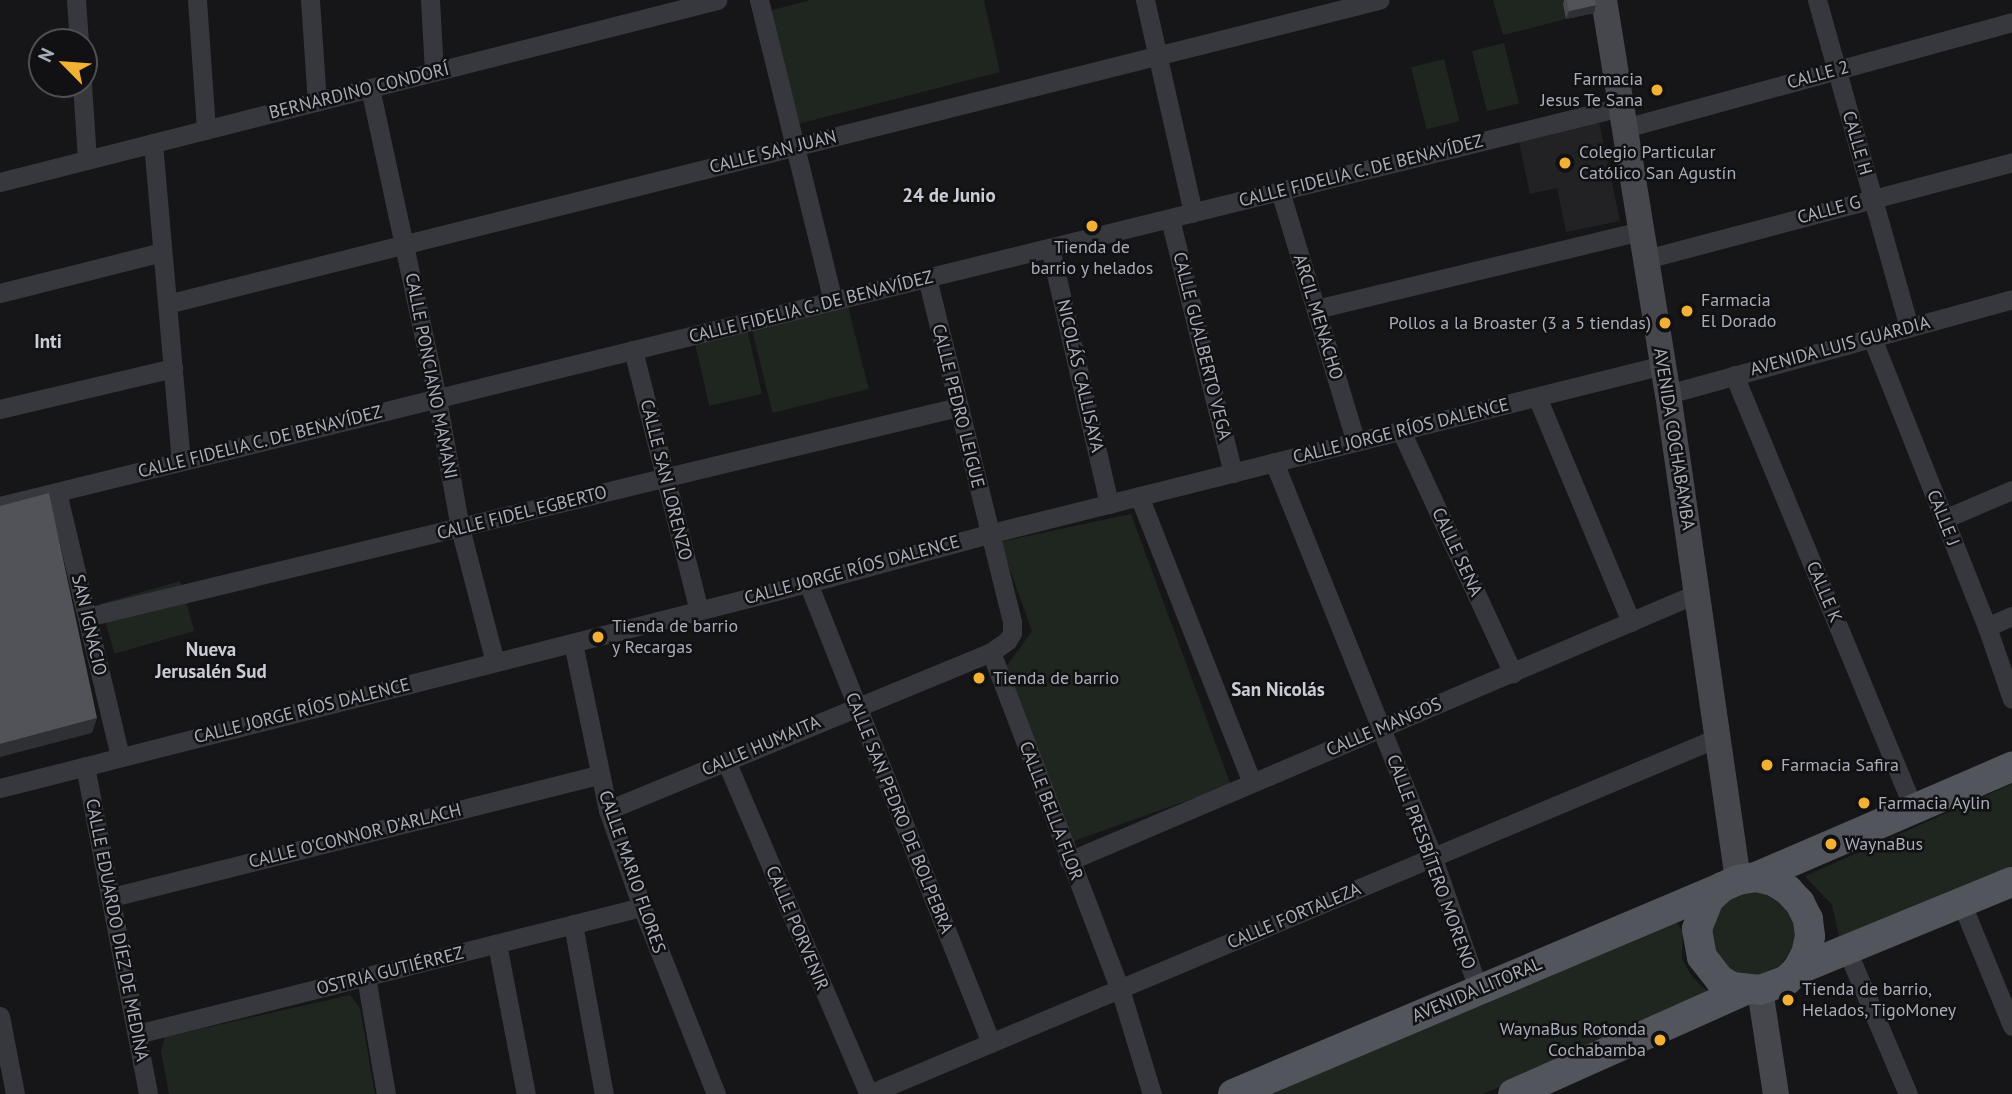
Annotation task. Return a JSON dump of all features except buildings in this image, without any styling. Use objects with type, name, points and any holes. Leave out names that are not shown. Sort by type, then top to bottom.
[{"type":"main road","name":"AVENIDA COCHABAMBA","points":[[1610,1],[1623,118],[1668,394],[1739,881]]},
{"type":"main road","name":"AVENIDA LITORAL","points":[[1233,1094],[2012,767]]},
{"type":"main road","points":[[1513,1094],[1753,990],[1787,980],[1797,970],[1806,954],[1810,936],[1808,919],[1800,903],[1788,890],[1773,881],[1739,881],[1709,899],[1700,915],[1698,943],[1709,970],[1732,987],[1753,990]]},
{"type":"main road","points":[[1797,970],[2012,882]]},
{"type":"main road","points":[[1753,990],[1772,1093]]},
{"type":"street","points":[[76,0],[78,28]]},
{"type":"street","points":[[197,0],[206,130]]},
{"type":"street","points":[[310,0],[317,102]]},
{"type":"street","points":[[430,0],[434,72]]},
{"type":"street","name":"BERNARDINO CONDORÍ","points":[[0,182],[717,0]]},
{"type":"street","points":[[759,0],[833,301]]},
{"type":"street","points":[[1145,0],[1193,213]]},
{"type":"street","name":"CALLE SAN JUAN","points":[[167,304],[1379,0]]},
{"type":"street","name":"CALLE H","points":[[1817,0],[1909,327]]},
{"type":"street","name":"CALLE 2","points":[[1623,118],[1837,70],[2012,22]]},
{"type":"street","name":"CALLE PONCIANO MAMANI","points":[[370,88],[437,399],[460,528],[495,662]]},
{"type":"street","points":[[83,98],[87,160]]},
{"type":"street","name":"CALLE FIDELIA C. DE BENAVÍDEZ","points":[[0,506],[1280,191],[1623,118]]},
{"type":"street","points":[[153,143],[181,461]]},
{"type":"street","name":"CALLE G","points":[[1646,259],[2012,162]]},
{"type":"street","name":"ARCIL MENACHO","points":[[1280,191],[1356,442]]},
{"type":"street","name":"CALLE GUALBERTO VEGA","points":[[1170,219],[1233,473]]},
{"type":"street","points":[[1315,309],[1641,231]]},
{"type":"street","name":"NICOLÁS CALLISAYA","points":[[1050,248],[1109,505]]},
{"type":"street","points":[[0,293],[163,252]]},
{"type":"street","name":"CALLE PEDRO LEIGUE","points":[[927,278],[988,534]]},
{"type":"street","name":"AVENIDA LUIS GUARDIA","points":[[1668,394],[2012,299]]},
{"type":"street","name":"CALLE J","points":[[1872,338],[1987,627],[2012,699]]},
{"type":"street","name":"CALLE SAN LORENZO","points":[[633,351],[699,610]]},
{"type":"street","name":"CALLE JORGE RÍOS DALENCE","points":[[0,788],[808,583],[988,534],[1663,365]]},
{"type":"street","points":[[0,409],[173,368]]},
{"type":"street","name":"CALLE K","points":[[1734,375],[1914,809]]},
{"type":"street","points":[[1537,397],[1630,622]]},
{"type":"street","name":"CALLE FIDEL EGBERTO","points":[[87,617],[958,408]]},
{"type":"street","name":"CALLE SENA","points":[[1401,431],[1513,673]]},
{"type":"street","name":"CALLE PRESBÍTERO MORENO","points":[[1274,462],[1433,858],[1478,989]]},
{"type":"street","points":[[1944,519],[2012,490]]},
{"type":"street","name":"SAN IGNACIO","points":[[57,492],[120,757]]},
{"type":"street","points":[[1139,496],[1252,783]]},
{"type":"street","points":[[988,534],[1012,622],[1012,633],[1007,641],[991,652]]},
{"type":"street","name":"CALLE SAN PEDRO DE BOLPEBRA","points":[[808,583],[991,1043]]},
{"type":"street","name":"CALLE MANGOS","points":[[1069,861],[1698,593]]},
{"type":"street","points":[[1987,627],[2012,616]]},
{"type":"street","name":"CALLE MARIO FLORES","points":[[573,643],[598,775],[608,810],[642,907],[716,1094]]},
{"type":"street","name":"CALLE HUMAITA","points":[[608,810],[991,652]]},
{"type":"street","name":"CALLE BELLA FLOR","points":[[991,652],[1120,989],[1152,1094]]},
{"type":"street","name":"CALLE FORTALEZA","points":[[869,1094],[1719,737]]},
{"type":"street","name":"CALLE PORVENIR","points":[[726,761],[869,1094]]},
{"type":"street","name":"CALLE EDUARDO DÍEZ DE MEDINA","points":[[85,766],[148,1094]]},
{"type":"street","name":"CALLE O'CONNOR D'ARLACH","points":[[112,897],[598,775]]},
{"type":"street","points":[[1961,902],[2012,1026]]},
{"type":"street","name":"OSTRIA GUTIÉRREZ","points":[[137,1034],[642,907]]},
{"type":"street","points":[[573,925],[604,1094]]},
{"type":"street","points":[[497,944],[526,1094]]},
{"type":"street","points":[[1846,948],[1908,1094]]},
{"type":"street","points":[[366,977],[386,1094]]},
{"type":"street","points":[[0,1016],[15,1094]]},
{"type":"shaded area","points":[[810,0],[984,0],[1000,72],[798,124],[769,11]]},
{"type":"shaded area","points":[[1493,0],[1582,0],[1563,4],[1566,19],[1503,35]]},
{"type":"shaded area","points":[[1504,43],[1519,103],[1487,111],[1472,51]]},
{"type":"shaded area","points":[[1444,59],[1459,121],[1426,129],[1411,67]]},
{"type":"shaded area","name":"Colegio Particular Católico San Agustín","points":[[1599,121],[1620,221],[1566,232],[1557,188],[1530,194],[1518,138]]},
{"type":"shaded area","points":[[844,290],[869,389],[773,413],[748,314]]},
{"type":"shaded area","points":[[744,316],[762,394],[709,406],[691,328]]},
{"type":"shaded area","points":[[1131,514],[1231,785],[1071,842],[1005,668],[1032,631],[1000,542]]},
{"type":"shaded area","points":[[180,581],[194,631],[115,654],[100,604]]},
{"type":"shaded area","points":[[2012,784],[2012,867],[1840,940],[1832,905],[1805,876]]},
{"type":"shaded area","points":[[1761,889],[1786,903],[1797,930],[1795,944],[1778,969],[1765,976],[1735,974],[1722,966],[1708,941],[1721,901]]},
{"type":"shaded area","points":[[1676,922],[1683,931],[1682,959],[1691,975],[1708,992],[1706,997],[1483,1094],[1263,1094]]},
{"type":"shaded area","points":[[350,995],[360,1008],[375,1094],[169,1094],[161,1052],[165,1037]]},
{"type":"place","name":"Farmacia Jesus Te Sana","points":[[1657,90]]},
{"type":"place","name":"Colegio Particular Católico San Agustín","points":[[1565,163]]},
{"type":"place","name":"Tienda de barrio y helados","points":[[1092,226]]},
{"type":"place","name":"Farmacia El Dorado","points":[[1687,311]]},
{"type":"place","name":"Pollos a la Broaster (3 a 5 tiendas)","points":[[1665,323]]},
{"type":"place","name":"Tienda de barrio y Recargas","points":[[598,637]]},
{"type":"place","name":"Tienda de barrio","points":[[979,678]]},
{"type":"place","name":"Farmacia Safira","points":[[1767,765]]},
{"type":"place","name":"Farmacia Aylin","points":[[1864,803]]},
{"type":"place","name":"WaynaBus","points":[[1831,844]]},
{"type":"place","name":"Tienda de barrio, Helados, TigoMoney","points":[[1788,1000]]},
{"type":"place","name":"WaynaBus Rotonda Cochabamba","points":[[1660,1040]]},
{"type":"district","name":"24 de Junio","points":[[949,196]]},
{"type":"district","name":"Inti","points":[[48,342]]},
{"type":"district","name":"Nueva Jerusalén Sud","points":[[211,661]]},
{"type":"district","name":"San Nicolás","points":[[1278,690]]}]
